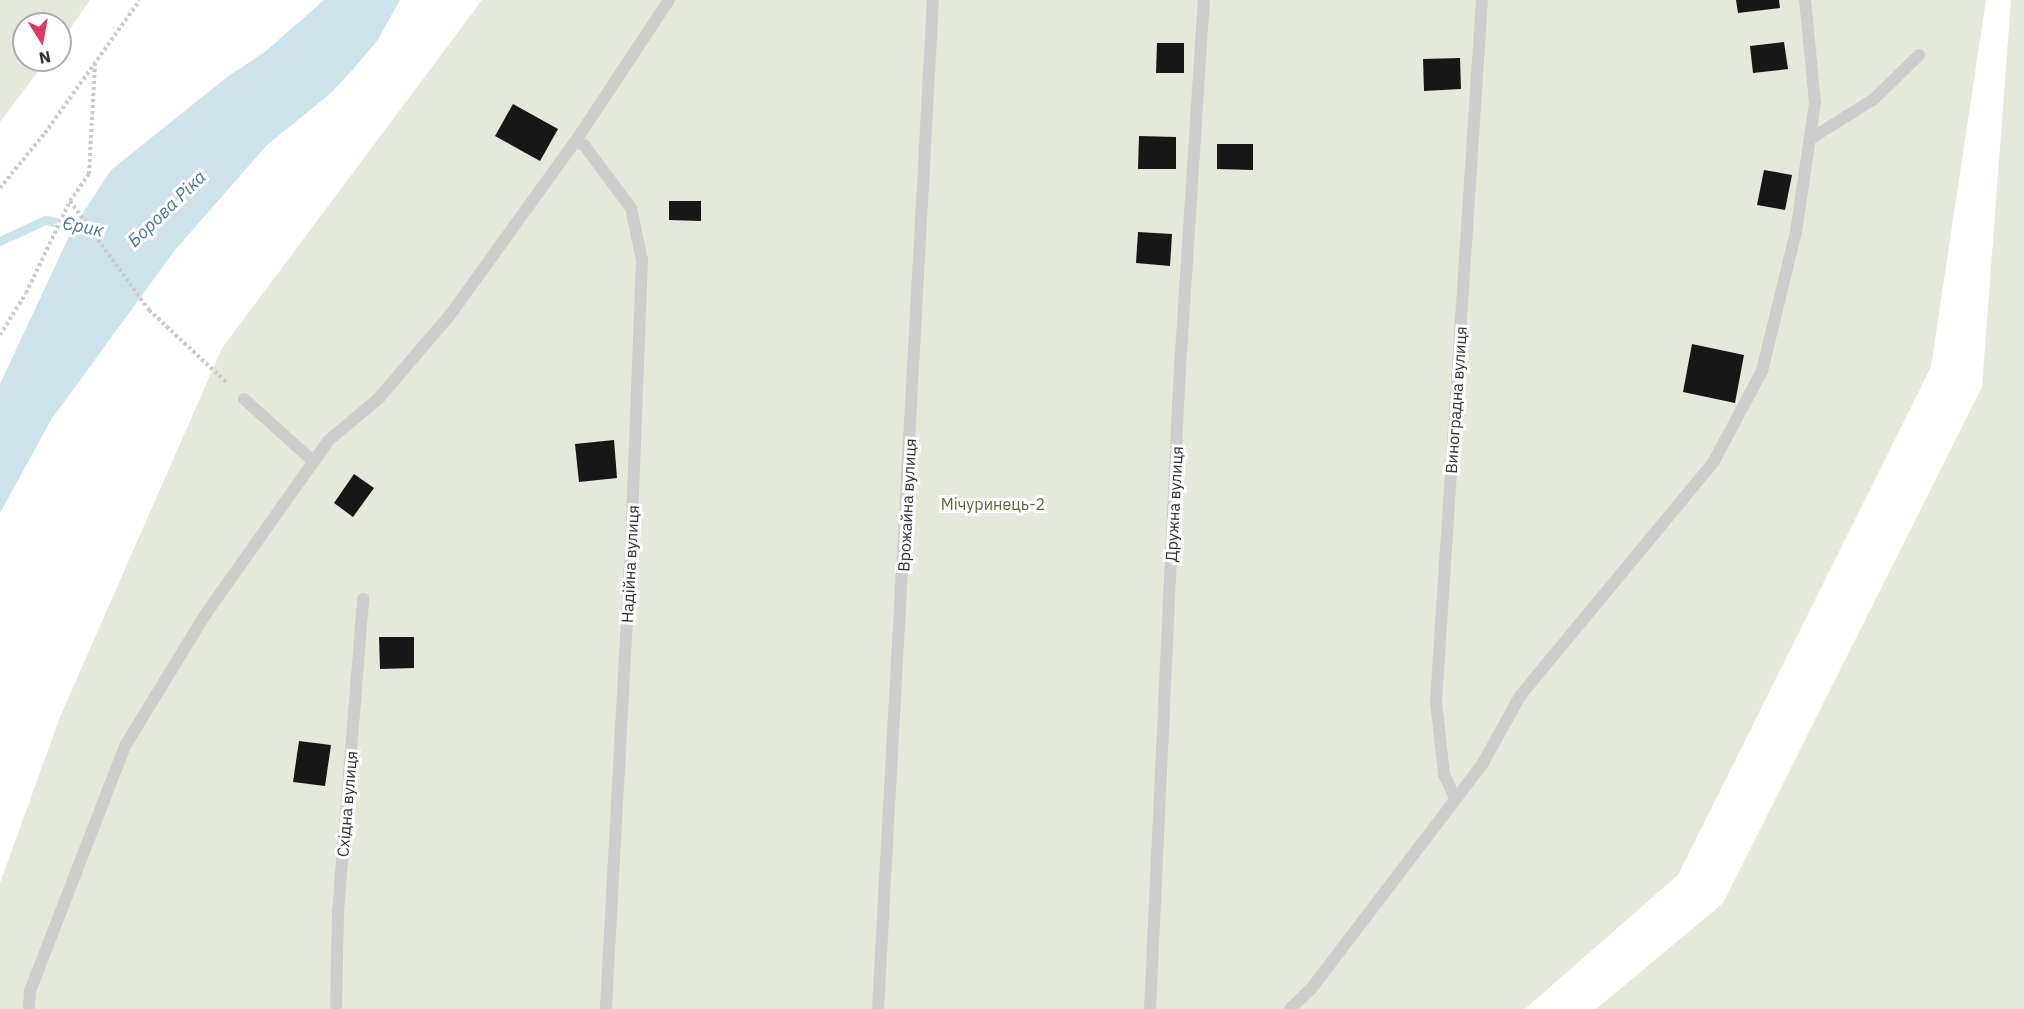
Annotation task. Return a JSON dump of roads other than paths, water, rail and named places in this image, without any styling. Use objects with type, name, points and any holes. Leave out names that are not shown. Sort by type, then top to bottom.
[{"type":"lane","points":[[29,1009],[30,991],[125,746],[205,615],[328,441],[379,398],[450,315],[575,142],[669,0]]},
{"type":"lane","name":"Врожайна вулиця","points":[[878,1009],[933,0]]},
{"type":"lane","name":"Дружна вулиця","points":[[1150,1009],[1179,384],[1204,0]]},
{"type":"lane","name":"Виноградна вулиця","points":[[1455,798],[1444,774],[1436,701],[1482,0]]},
{"type":"lane","points":[[1290,1009],[1311,989],[1483,763],[1520,696],[1713,463],[1762,371],[1796,232],[1815,103],[1805,0]]},
{"type":"lane","points":[[1810,139],[1874,99],[1919,55]]},
{"type":"lane","name":"Надійна вулиця","points":[[575,142],[584,145],[631,208],[642,260],[632,545],[606,1009]]},
{"type":"lane","points":[[244,399],[313,461]]},
{"type":"lane","name":"Східна вулиця","points":[[336,1009],[338,912],[363,599]]},
{"type":"water","name":"Борова Ріка","points":[[324,0],[400,0],[377,41],[355,67],[332,92],[266,146],[175,250],[51,420],[0,513],[0,384],[72,230],[111,170],[227,77],[266,51]]},
{"type":"waterway","name":"Єрик","points":[[0,241],[45,220],[85,228]]},
{"type":"park label","name":"Мічуринець-2","points":[[993,504]]}]
